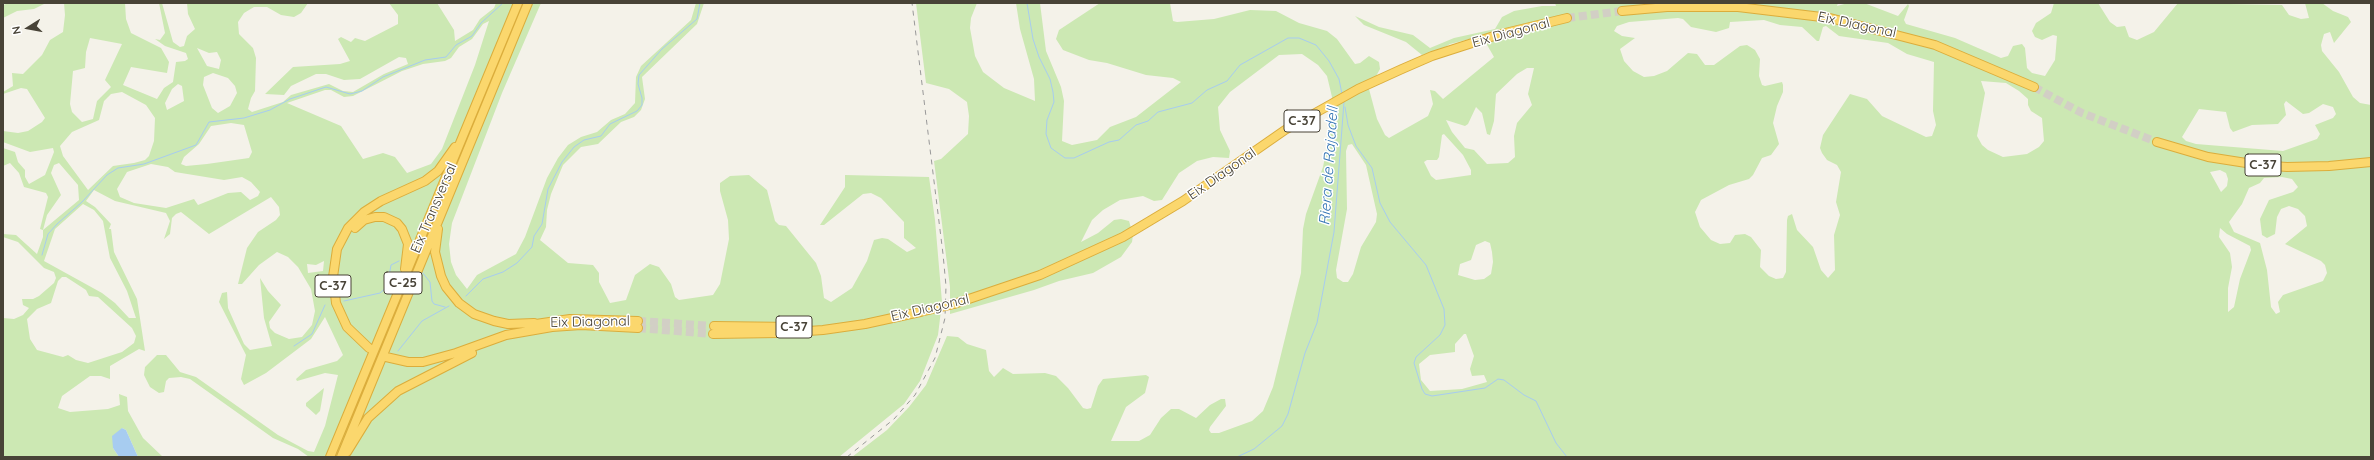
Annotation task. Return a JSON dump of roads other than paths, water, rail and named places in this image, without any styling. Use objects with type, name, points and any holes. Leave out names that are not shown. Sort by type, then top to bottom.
[{"type":"highway","name":"Eix Transversal","points":[[330,457],[518,3]]},
{"type":"highway","name":"Eix Transversal","points":[[342,457],[528,3]]},
{"type":"highway","name":"Eix Diagonal","points":[[1622,11],[1667,7],[1738,7],[1830,18],[1935,45],[2034,87]]},
{"type":"highway","name":"Eix Diagonal","points":[[714,330],[874,321],[954,304],[1040,276],[1123,237],[1183,200],[1285,130],[1358,89],[1432,56],[1497,35],[1567,18]]},
{"type":"highway","name":"C-37","points":[[400,291],[408,254],[408,244],[402,229],[397,223],[384,217],[364,220],[347,239],[338,262],[337,278],[338,291],[345,314],[370,346],[347,327],[336,303],[333,278],[337,249],[348,228],[364,212],[381,201],[424,181],[438,171],[452,152],[474,107]]},
{"type":"highway","name":"C-37","points":[[2156,142],[2208,156],[2259,165],[2322,167],[2371,162]]},
{"type":"highway","points":[[447,199],[436,237],[436,252],[441,276],[452,296],[474,314],[483,319],[508,324],[542,322]]},
{"type":"highway","name":"Eix Diagonal","points":[[529,330],[581,325],[638,325],[587,319],[542,322]]},
{"type":"highway","points":[[529,330],[506,335],[456,353],[423,362],[408,362],[387,354],[408,358],[429,356],[494,335],[542,322]]},
{"type":"highway","points":[[342,457],[368,418],[398,391],[445,365],[490,344],[529,330]]},
{"type":"water","points":[[122,428],[126,430],[138,457],[119,457],[113,448],[112,436]]},
{"type":"waterway","points":[[42,255],[48,234],[82,202],[107,175],[118,168],[144,164],[196,145],[209,122],[244,118],[270,110],[290,99],[326,87],[350,94],[362,91],[383,77],[425,60],[446,57],[456,45],[472,36],[481,23],[503,3]]},
{"type":"waterway","points":[[466,296],[483,279],[503,272],[517,263],[532,247],[534,236],[542,224],[548,189],[562,162],[574,147],[584,140],[601,136],[610,124],[637,111],[642,105],[642,98],[638,84],[639,75],[662,49],[697,19],[700,3]]},
{"type":"waterway","name":"Riera de Rajadell","points":[[1027,3],[1033,39],[1039,57],[1050,79],[1053,92],[1054,102],[1047,120],[1046,134],[1051,148],[1065,158],[1074,158],[1109,142],[1119,140],[1136,125],[1148,121],[1158,112],[1192,103],[1207,90],[1227,81],[1240,65],[1288,38],[1299,38],[1316,45],[1329,61],[1339,79],[1342,94]]},
{"type":"waterway","name":"Riera de Rajadell","points":[[1237,457],[1254,449],[1282,426],[1288,414],[1305,353],[1317,323],[1334,232],[1344,102]]},
{"type":"waterway","points":[[1345,107],[1348,125],[1356,146],[1372,168],[1380,203],[1390,222],[1426,265],[1444,309],[1445,325],[1440,335],[1416,357],[1414,363],[1425,394],[1432,396],[1485,388],[1498,379],[1504,380],[1524,395],[1536,401],[1556,443],[1567,457]]},
{"type":"waterway","points":[[344,301],[380,293],[387,287],[391,265],[399,261]]},
{"type":"waterway","points":[[422,272],[430,282],[432,301],[434,304],[445,307]]},
{"type":"waterway","points":[[294,346],[312,334],[325,305]]},
{"type":"waterway","points":[[398,351],[422,321],[449,306]]},
{"type":"tunnel","points":[[1567,18],[1622,11]]},
{"type":"tunnel","points":[[2034,87],[2082,113],[2157,142]]},
{"type":"tunnel","points":[[638,321],[714,326]]},
{"type":"tunnel","points":[[638,328],[713,334]]},
{"type":"railway","points":[[847,457],[894,419],[915,395],[935,358],[945,318],[946,286],[943,254],[912,3]]}]
